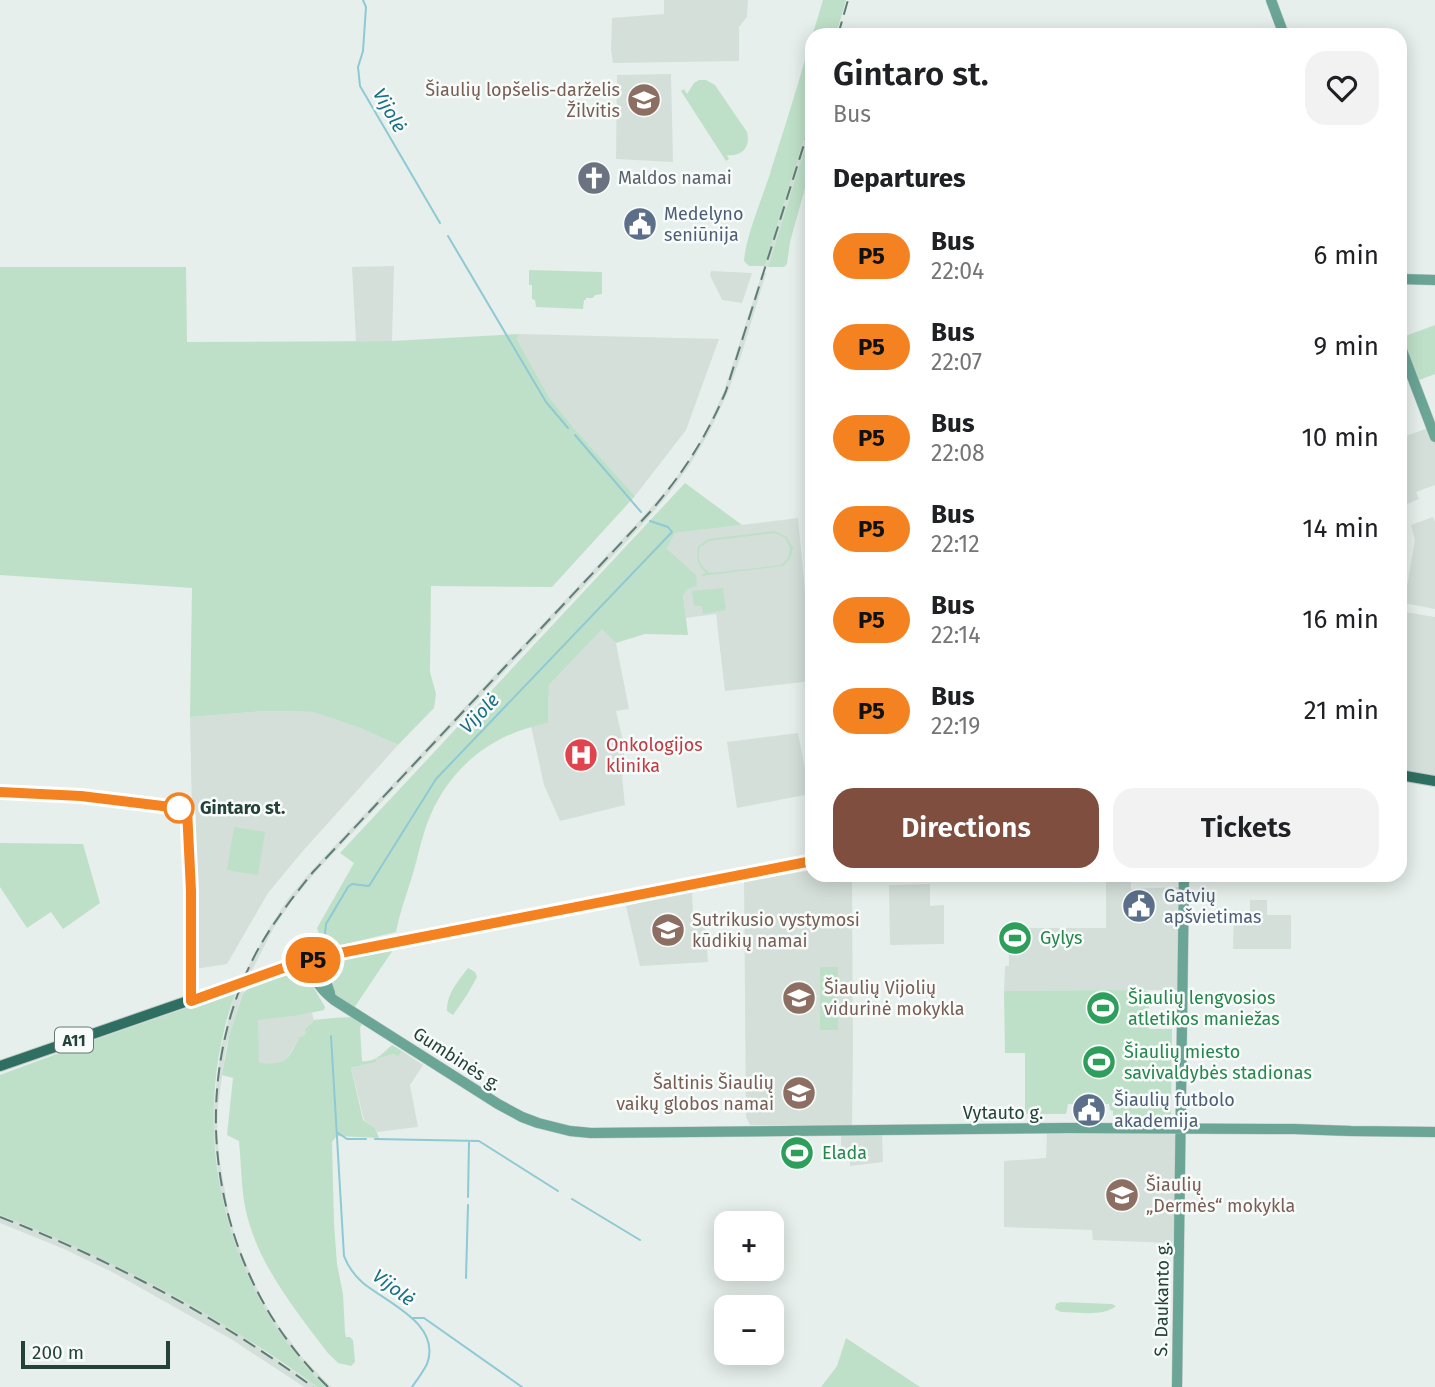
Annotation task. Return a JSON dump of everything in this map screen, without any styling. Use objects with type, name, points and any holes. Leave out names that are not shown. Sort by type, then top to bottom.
[{"type":"highway","points":[[1407,776],[1435,781]]},
{"type":"highway","name":"A11","points":[[0,1066],[318,958],[805,862]]},
{"type":"highway","name":"A11","points":[[0,1072],[135,1020]]},
{"type":"main road","points":[[1271,0],[1281,28]]},
{"type":"main road","points":[[1407,279],[1435,280]]},
{"type":"main road","points":[[1407,364],[1435,438]]},
{"type":"main road","name":"S. Daukanto g.","points":[[1177,1387],[1184,882]]},
{"type":"main road","points":[[318,958],[334,1000]]},
{"type":"main road","name":"Gumbinės g.","points":[[283,968],[300,967],[310,971],[334,1000],[507,1110],[538,1123],[570,1131]]},
{"type":"main road","name":"Vytauto g.","points":[[570,1131],[624,1133],[946,1128],[1435,1132]]},
{"type":"shaded area","points":[[664,0],[748,0],[747,17],[739,27],[739,61],[613,63],[612,18],[664,14]]},
{"type":"shaded area","name":"Šiaulių lopšelis-darželis Žilvitis","points":[[671,74],[673,162],[616,159],[617,75]]},
{"type":"shaded area","points":[[805,136],[805,148],[768,267],[765,266]]},
{"type":"shaded area","points":[[394,266],[392,341],[356,341],[352,267]]},
{"type":"shaded area","points":[[711,271],[752,273],[742,303],[722,300],[710,275]]},
{"type":"shaded area","points":[[762,273],[766,273],[728,392],[709,433],[667,496],[314,874],[273,929],[251,972],[244,974],[269,928],[311,871],[638,522],[686,465],[706,431],[724,391]]},
{"type":"shaded area","points":[[519,334],[719,339],[686,430],[635,496],[549,397],[516,340]]},
{"type":"shaded area","points":[[1431,427],[1435,437],[1435,485],[1416,492],[1419,499],[1407,504],[1407,436]]},
{"type":"shaded area","points":[[1433,517],[1435,522],[1435,609],[1407,604],[1407,586],[1415,540],[1411,525]]},
{"type":"shaded area","points":[[798,518],[805,592],[805,682],[725,691],[716,614],[686,618],[683,594],[688,589],[667,549],[675,533]]},
{"type":"shaded area","points":[[1407,612],[1435,617],[1435,776],[1407,772]]},
{"type":"shaded area","name":"Onkologijos klinika","points":[[602,628],[616,643],[629,709],[616,711],[623,741],[625,768],[622,777],[625,805],[560,821],[544,785],[531,726],[548,723],[549,685]]},
{"type":"shaded area","points":[[265,711],[313,712],[398,745],[268,893],[227,964],[195,969],[190,717]]},
{"type":"shaded area","points":[[798,733],[805,769],[805,795],[737,808],[727,742]]},
{"type":"shaded area","name":"Šiaulių Vijolių vidurinė mokykla","points":[[805,871],[805,882],[852,882],[852,1125],[750,1125],[746,1117],[744,882]]},
{"type":"shaded area","points":[[1106,882],[1131,882],[1131,889],[1178,887],[1178,990],[1004,991],[1005,966],[1009,966],[1008,928],[1106,928]]},
{"type":"shaded area","points":[[930,884],[930,906],[944,905],[944,944],[890,945],[889,885]]},
{"type":"shaded area","name":"Sutrikusio vystymosi kūdikių namai","points":[[692,891],[693,918],[698,918],[699,924],[705,924],[708,962],[640,966],[626,906]]},
{"type":"shaded area","points":[[1250,900],[1267,900],[1267,915],[1291,915],[1291,949],[1233,949],[1234,913],[1250,913]]},
{"type":"shaded area","points":[[244,988],[226,1047],[218,1106],[217,1134],[229,1215],[236,1239],[264,1302],[302,1357],[331,1387],[326,1387],[300,1360],[261,1304],[233,1241],[221,1195],[214,1135],[217,1077],[221,1047],[233,1000],[236,991]]},
{"type":"shaded area","points":[[312,1013],[314,1020],[304,1030],[306,1033],[286,1060],[280,1064],[258,1063],[258,1019]]},
{"type":"shaded area","points":[[402,1051],[423,1065],[410,1085],[418,1127],[377,1132],[364,1120],[351,1068],[394,1054],[398,1057]]},
{"type":"shaded area","name":"Šiaulių „Dermės“ mokykla","points":[[1047,1132],[1175,1135],[1176,1235],[1172,1243],[1093,1240],[1092,1230],[1004,1227],[1004,1161],[1046,1158]]},
{"type":"shaded area","points":[[841,1134],[882,1134],[883,1162],[850,1166],[850,1154],[841,1154]]},
{"type":"shaded area","points":[[0,1215],[119,1266],[177,1297],[235,1331],[317,1387],[304,1387],[231,1339],[116,1274],[0,1223]]},
{"type":"green space","points":[[823,0],[846,0],[838,28],[814,28]]},
{"type":"green space","points":[[805,60],[805,136],[765,266],[749,266],[744,261],[748,239]]},
{"type":"green space","points":[[699,80],[715,85],[747,132],[748,142],[744,150],[727,155],[729,159],[726,161],[681,91],[684,89],[687,94]]},
{"type":"green space","points":[[805,148],[805,188],[790,242],[787,264],[784,267],[768,267]]},
{"type":"green space","points":[[0,267],[186,267],[187,342],[392,341],[519,334],[517,340],[549,397],[635,496],[552,587],[431,586],[430,672],[436,694],[434,708],[398,745],[313,712],[265,711],[190,717],[192,588],[0,575]]},
{"type":"green space","points":[[529,270],[602,272],[602,294],[586,298],[583,309],[536,307],[535,300],[532,299],[532,285],[529,285]]},
{"type":"green space","points":[[1435,325],[1435,374],[1414,382],[1407,364],[1407,335]]},
{"type":"green space","points":[[685,483],[742,525],[675,533],[667,549],[696,575],[697,586],[688,589],[683,595],[688,635],[645,634],[616,643],[602,629],[549,685],[548,723],[510,734],[493,743],[464,766],[440,796],[426,828],[396,932],[324,949],[317,928],[354,863],[340,853]]},
{"type":"green space","points":[[775,531],[787,537],[793,548],[790,559],[783,566],[702,576],[706,573],[698,561],[698,546],[708,539]],"holes":[[[775,533],[785,538],[790,548],[788,558],[781,565],[710,573],[699,559],[700,547],[709,541]]]},
{"type":"green space","points":[[723,588],[726,610],[703,614],[702,606],[694,606],[692,591]]},
{"type":"green space","points":[[234,827],[265,832],[258,875],[227,870]]},
{"type":"green space","points":[[0,843],[83,844],[100,903],[63,929],[51,912],[27,928],[0,887]]},
{"type":"green space","points":[[395,947],[354,1008],[334,995],[326,966],[329,963]]},
{"type":"green space","points":[[820,967],[838,967],[838,1030],[820,1030]]},
{"type":"green space","points":[[468,968],[475,972],[477,977],[453,1015],[447,1011],[448,999]]},
{"type":"green space","points":[[297,973],[307,976],[325,1007],[324,1010],[258,1020],[259,1063],[285,1060],[299,1039],[297,1037],[306,1033],[304,1030],[314,1020],[333,1018],[353,1017],[362,1023],[362,1061],[375,1059],[392,1045],[402,1051],[398,1057],[394,1054],[351,1068],[363,1120],[375,1128],[379,1138],[337,1136],[332,1142],[337,1264],[343,1294],[345,1333],[346,1337],[353,1340],[355,1362],[351,1366],[338,1363],[327,1352],[265,1262],[249,1222],[244,1201],[239,1141],[227,1135],[233,1078],[222,1075],[229,1036],[243,993],[262,983]]},
{"type":"green space","points":[[236,991],[221,1043],[214,1096],[215,1149],[223,1202],[239,1253],[261,1302],[290,1347],[326,1387],[317,1387],[242,1336],[164,1290],[83,1250],[0,1215],[0,1075]]},
{"type":"green space","name":"Šiaulių miesto savivaldybės stadionas","points":[[1004,991],[1149,991],[1149,1029],[1172,1029],[1171,1116],[1113,1116],[1109,1104],[1068,1104],[1066,1114],[1025,1114],[1025,1053],[1005,1053]]},
{"type":"green space","points":[[1060,1302],[1116,1306],[1097,1313],[1061,1312],[1055,1309]]},
{"type":"green space","points":[[846,1338],[920,1387],[821,1387],[837,1366]]},
{"type":"waterway","name":"Vijolė","points":[[363,0],[366,7],[363,51],[358,67],[360,86],[440,223]]},
{"type":"waterway","name":"Vijolė","points":[[448,236],[546,402],[568,428]]},
{"type":"waterway","name":"Vijolė","points":[[575,435],[641,512]]},
{"type":"waterway","name":"Vijolė","points":[[324,943],[326,924],[348,887],[352,884],[369,886],[436,779],[672,532],[668,527],[650,521]]},
{"type":"waterway","name":"Vijolė","points":[[331,1036],[344,1256],[360,1280],[409,1316],[427,1337],[430,1350],[427,1364],[412,1387]]},
{"type":"waterway","points":[[338,1133],[347,1139],[366,1139]]},
{"type":"waterway","points":[[375,1139],[479,1141],[558,1191]]},
{"type":"waterway","points":[[468,1197],[469,1142]]},
{"type":"waterway","points":[[572,1199],[640,1240]]},
{"type":"waterway","points":[[466,1278],[468,1205]]},
{"type":"waterway","points":[[413,1318],[424,1318],[522,1387]]},
{"type":"railway","points":[[840,28],[848,0]]},
{"type":"railway","points":[[328,1387],[289,1343],[258,1293],[236,1239],[221,1183],[216,1125],[220,1067],[233,1010],[261,944],[313,872],[650,512],[693,454],[726,391],[805,141]]},
{"type":"railway","points":[[0,1217],[123,1271],[201,1313],[313,1387]]},
{"type":"bus line","name":"P5","points":[[0,792],[81,796],[187,809],[190,836],[191,1001],[283,968],[335,954],[805,862]]},
{"type":"place","name":"Šiaulių lopšelis-darželis Žilvitis","points":[[644,100]]},
{"type":"place","name":"Maldos namai","points":[[594,178]]},
{"type":"place","name":"Medelyno seniūnija","points":[[640,224]]},
{"type":"place","name":"Onkologijos klinika","points":[[581,755]]},
{"type":"place","name":"Gintaro st.","points":[[179,808]]},
{"type":"place","name":"Gatvių apšvietimas","points":[[1139,906]]},
{"type":"place","name":"Sutrikusio vystymosi kūdikių namai","points":[[668,930]]},
{"type":"place","name":"Gylys","points":[[1015,938]]},
{"type":"place","name":"Šiaulių Vijolių vidurinė mokykla","points":[[799,998]]},
{"type":"place","name":"Šiaulių lengvosios atletikos maniežas","points":[[1103,1008]]},
{"type":"place","name":"Šiaulių miesto savivaldybės stadionas","points":[[1099,1062]]},
{"type":"place","name":"Šaltinis Šiaulių vaikų globos namai","points":[[799,1093]]},
{"type":"place","name":"Šiaulių futbolo akademija","points":[[1089,1110]]},
{"type":"place","name":"Elada","points":[[797,1153]]},
{"type":"place","name":"Šiaulių „Dermės“ mokykla","points":[[1122,1195]]}]
